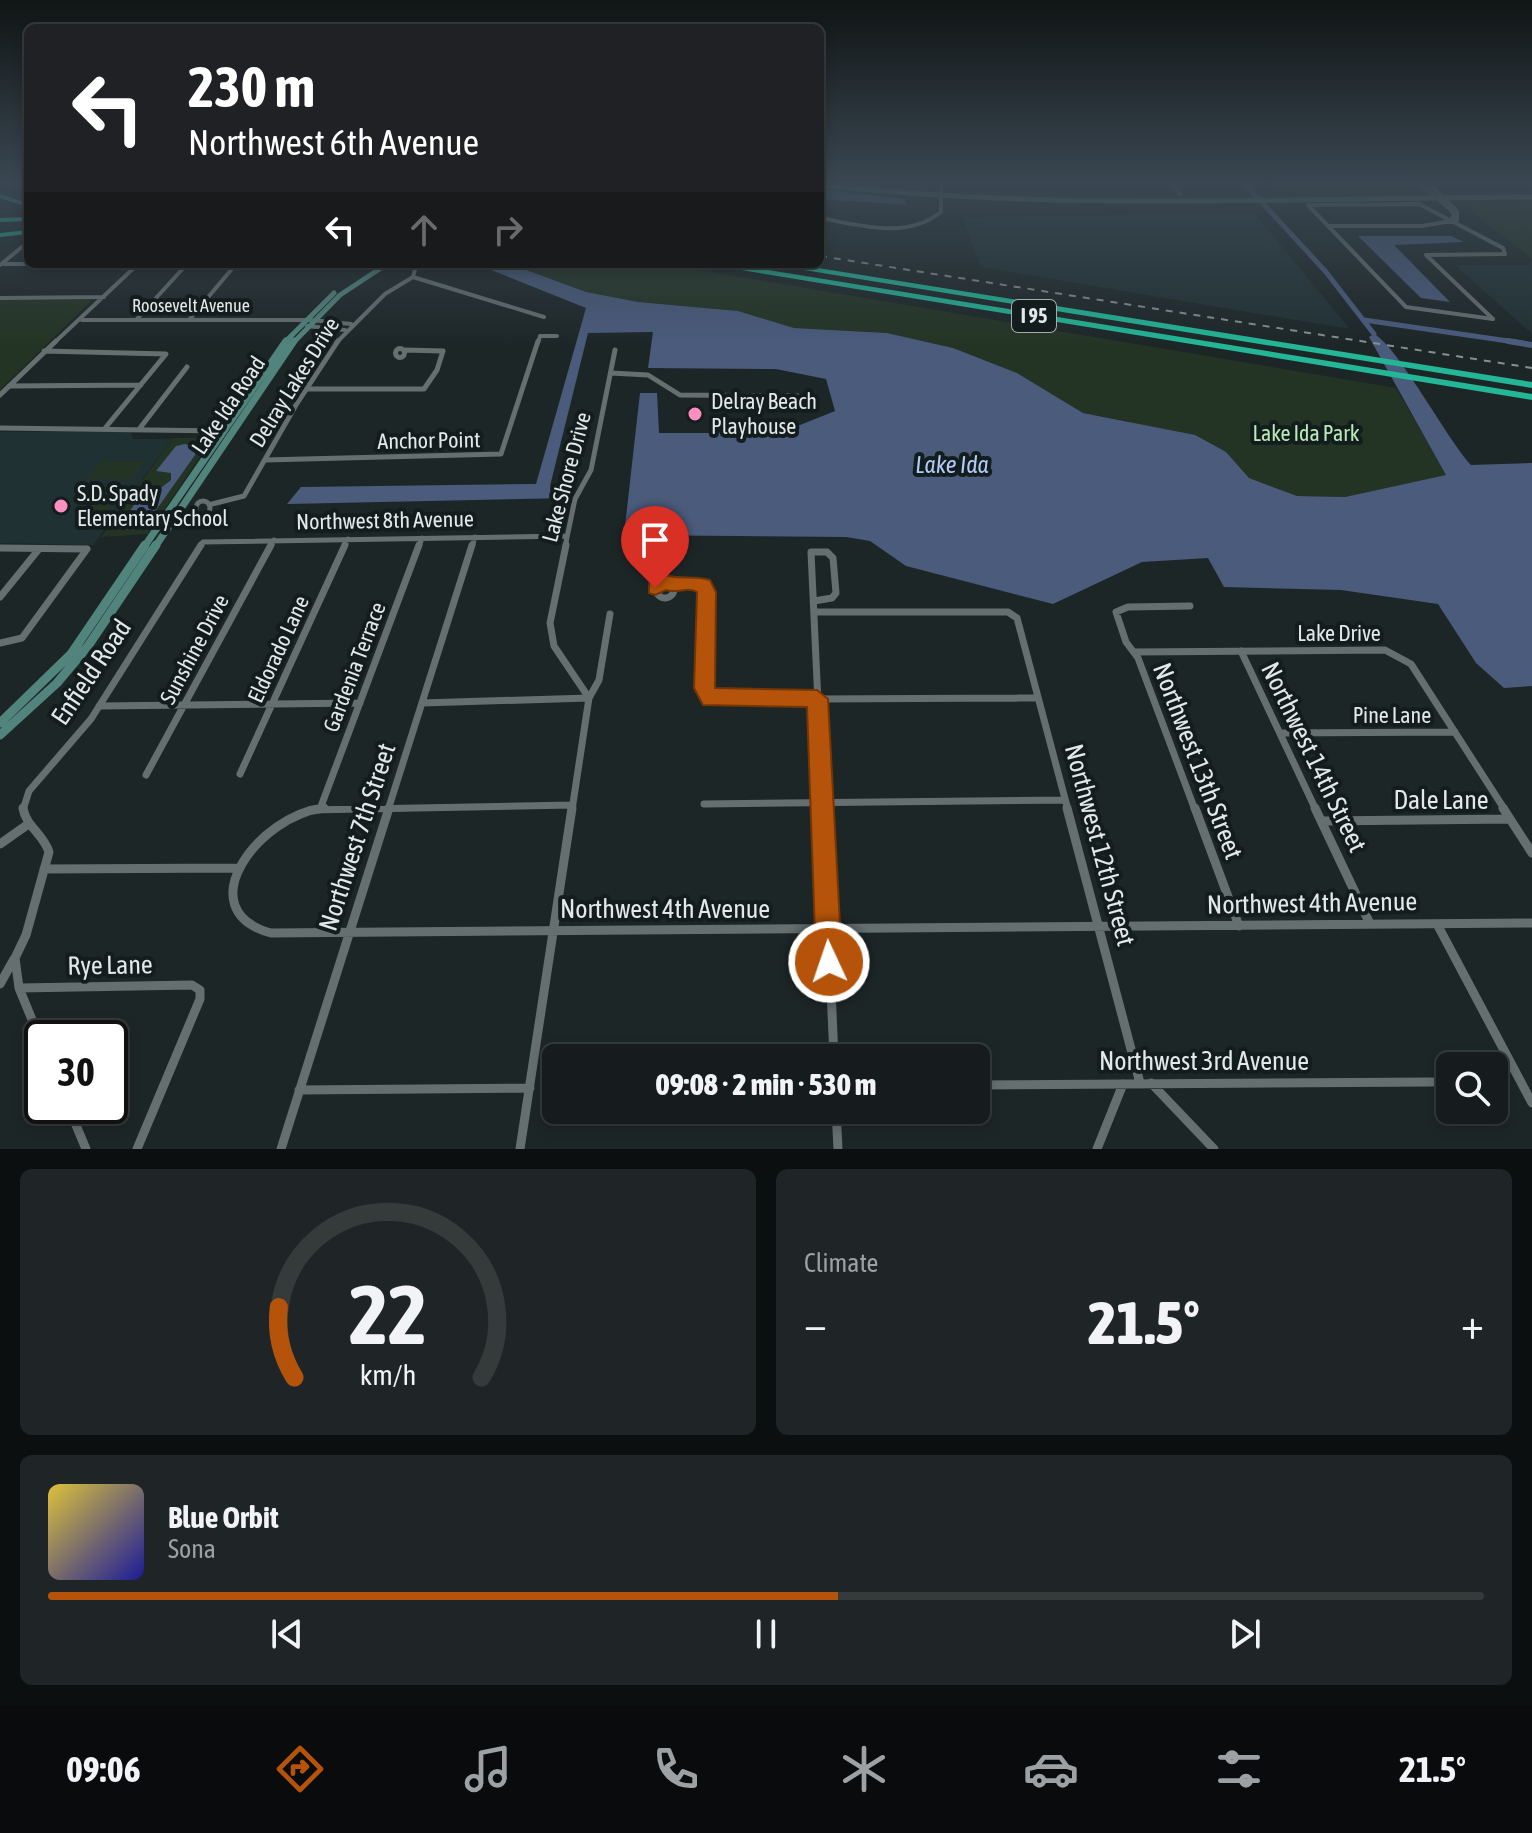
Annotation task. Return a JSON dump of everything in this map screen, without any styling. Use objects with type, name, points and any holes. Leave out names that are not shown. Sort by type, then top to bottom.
[{"type":"highway","name":"I 95","points":[[741,268],[1532,397]]},
{"type":"highway","name":"I 95","points":[[804,268],[1532,385]]},
{"type":"street","points":[[1341,239],[1406,307],[1491,320],[1490,315],[1426,255],[1507,252],[1482,239]]},
{"type":"street","points":[[0,265],[24,245]]},
{"type":"street","points":[[0,265],[24,264]]},
{"type":"street","points":[[0,395],[134,268]]},
{"type":"street","points":[[136,320],[183,268]]},
{"type":"street","points":[[189,320],[233,268]]},
{"type":"street","name":"Lake Ida Road","points":[[0,723],[46,681],[82,638],[148,541],[306,323],[333,293],[372,268]]},
{"type":"street","name":"Lake Ida Road","points":[[306,323],[346,290],[381,268]]},
{"type":"street","points":[[412,268],[415,269],[413,277],[422,277],[544,317]]},
{"type":"street","name":"Delray Lakes Drive","points":[[212,504],[230,502],[244,496],[345,330],[379,298],[413,277]]},
{"type":"street","points":[[0,298],[105,297]]},
{"type":"street","name":"Roosevelt Avenue","points":[[82,320],[351,324]]},
{"type":"street","name":"Roosevelt Avenue","points":[[306,323],[345,330]]},
{"type":"street","name":"Anchor Point","points":[[265,460],[501,454],[540,336],[557,336]]},
{"type":"street","points":[[308,389],[424,389],[437,370],[443,351],[405,350]]},
{"type":"street","name":"Lake Shore Drive","points":[[589,698],[551,637],[550,623],[575,499],[591,470],[615,350]]},
{"type":"street","points":[[44,351],[164,352],[166,355],[106,427]]},
{"type":"street","points":[[140,428],[187,367]]},
{"type":"street","points":[[611,373],[648,375],[680,395],[798,396]]},
{"type":"street","points":[[9,386],[141,385]]},
{"type":"street","points":[[0,428],[228,431]]},
{"type":"street","name":"Lake Ida Road","points":[[0,735],[57,683],[94,638],[228,431]]},
{"type":"street","name":"Northwest 8th Avenue","points":[[203,542],[567,536]]},
{"type":"street","name":"Northwest 7th Street","points":[[281,1149],[475,537]]},
{"type":"street","name":"Gardenia Terrace","points":[[320,809],[422,538]]},
{"type":"street","name":"Eldorado Lane","points":[[240,774],[348,539]]},
{"type":"street","name":"Sunshine Drive","points":[[146,775],[274,540]]},
{"type":"street","points":[[148,541],[152,552]]},
{"type":"street","name":"Enfield Road","points":[[27,825],[23,807],[29,791],[99,706],[203,542]]},
{"type":"street","points":[[0,548],[87,549],[22,638],[0,643]]},
{"type":"street","points":[[0,597],[39,549]]},
{"type":"street","points":[[814,601],[832,598],[836,593],[832,555],[811,552],[814,601],[815,612],[813,700],[833,1044]]},
{"type":"street","points":[[675,586],[698,582],[707,592],[704,688],[714,700],[1038,698]]},
{"type":"street","name":"Northwest 13th Street","points":[[1190,606],[1128,607],[1116,612],[1239,926]]},
{"type":"street","name":"Northwest 12th Street","points":[[815,612],[1008,612],[1017,618],[1099,927],[1146,1083]]},
{"type":"street","points":[[520,1149],[555,931],[553,917],[589,698],[599,680],[610,614]]},
{"type":"street","points":[[82,638],[94,638]]},
{"type":"street","name":"Northwest 14th Street","points":[[1241,651],[1370,924]]},
{"type":"street","name":"Lake Drive","points":[[1134,652],[1396,653],[1411,664],[1532,853]]},
{"type":"street","points":[[422,703],[589,698]]},
{"type":"street","points":[[99,706],[360,703]]},
{"type":"street","name":"Pine Lane","points":[[1281,733],[1455,732]]},
{"type":"street","points":[[704,804],[1065,800]]},
{"type":"street","points":[[44,869],[240,868],[256,842],[275,826],[302,812],[320,809],[571,805]]},
{"type":"street","name":"Dale Lane","points":[[1323,821],[1510,819]]},
{"type":"street","points":[[0,844],[27,825],[47,843],[44,869],[26,935],[0,984]]},
{"type":"street","name":"Northwest 4th Avenue","points":[[240,868],[235,887],[236,903],[243,919],[253,927],[271,933],[1532,923]]},
{"type":"street","points":[[1437,924],[1532,1103]]},
{"type":"street","points":[[15,958],[19,988],[32,1020]]},
{"type":"street","name":"Rye Lane","points":[[19,988],[192,985],[200,990],[200,999],[137,1149]]},
{"type":"street","name":"Northwest 3rd Avenue","points":[[990,1085],[1432,1082]]},
{"type":"street","points":[[1146,1083],[1214,1149]]},
{"type":"street","points":[[1097,1149],[1123,1084]]},
{"type":"street","points":[[299,1090],[530,1088]]},
{"type":"street","points":[[76,1124],[86,1149]]},
{"type":"street","points":[[837,1124],[838,1149]]},
{"type":"shaded area","points":[[970,239],[1275,239],[1350,329],[981,267]]},
{"type":"shaded area","points":[[1532,262],[1532,334],[1455,265],[1530,265]]},
{"type":"shaded area","name":"S.D. Spady Elementary School","points":[[130,431],[134,439],[172,439],[93,545],[0,543],[0,432]]},
{"type":"green space","points":[[1506,239],[1532,239],[1532,259]]},
{"type":"green space","name":"Lake Ida Park","points":[[521,268],[688,268],[1396,388],[1447,475],[1345,497],[1297,496],[1249,478],[1226,452],[1127,421],[1083,413],[1017,373],[953,348],[887,333],[794,328],[738,311],[638,302],[586,292]]},
{"type":"green space","points":[[0,300],[92,300],[0,390]]},
{"type":"green space","points":[[173,438],[201,438],[207,446],[148,534],[101,537]]},
{"type":"green space","points":[[101,461],[145,462],[132,479],[87,479]]},
{"type":"green space","points":[[123,489],[102,520],[87,519],[77,509],[77,500],[85,490]]},
{"type":"water","points":[[1361,239],[1457,239],[1464,242],[1394,245],[1450,302],[1421,298]]},
{"type":"water","name":"Lake Ida","points":[[486,268],[521,268],[586,292],[638,302],[738,311],[794,328],[887,333],[953,348],[1017,373],[1083,413],[1195,435],[1226,452],[1249,478],[1297,496],[1345,497],[1446,475],[1369,337],[1374,334],[1395,355],[1471,465],[1532,463],[1532,686],[1504,688],[1476,663],[1438,604],[1341,590],[1224,587],[1208,558],[1142,562],[1053,604],[906,566],[870,541],[846,537],[624,535],[640,393],[657,393],[659,433],[715,433],[800,425],[835,411],[826,379],[776,369],[648,368],[653,332],[588,333],[550,486],[569,488],[566,498],[287,504],[301,487],[536,484],[586,308]]},
{"type":"water","points":[[185,444],[196,447],[195,455],[147,523],[134,530],[118,529],[142,493],[162,487],[171,480],[171,473],[156,471],[176,446]]},
{"type":"waterway","points":[[1295,239],[1326,272],[1374,334]]},
{"type":"waterway","points":[[1364,320],[1522,343]]},
{"type":"waterway","points":[[1508,341],[1532,345]]},
{"type":"railway","points":[[824,257],[1532,368]]},
{"type":"place","name":"Delray Beach Playhouse","points":[[695,414]]},
{"type":"place","name":"S.D. Spady Elementary School","points":[[61,506]]},
{"type":"route","points":[[655,588],[665,582],[675,586],[687,581],[704,585],[707,592],[704,688],[710,699],[719,696],[817,699],[829,962]]}]
